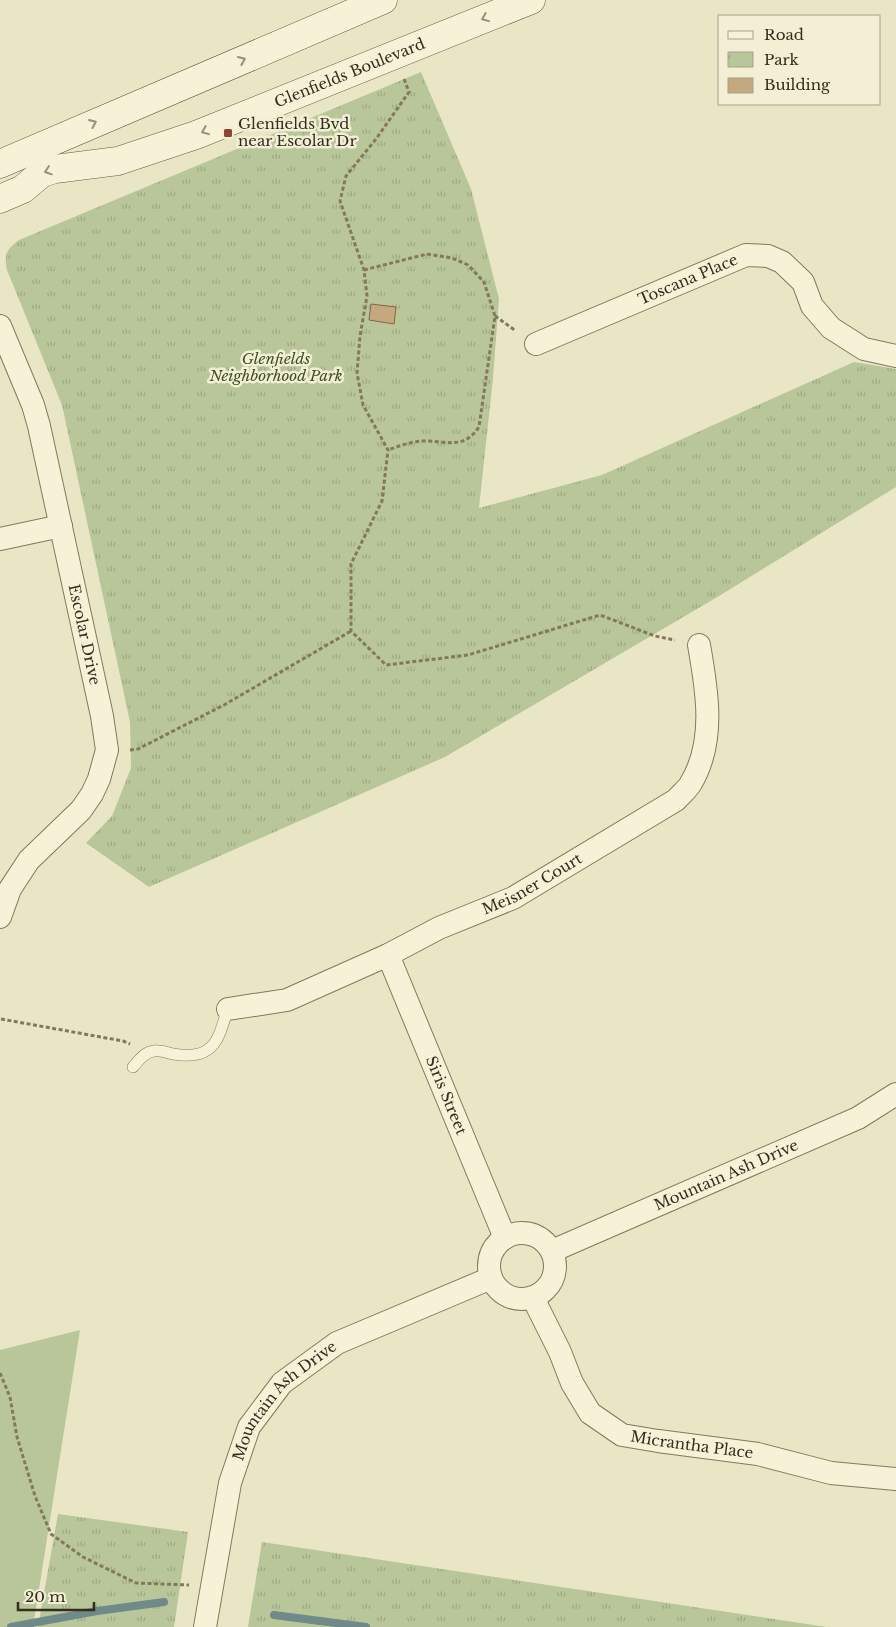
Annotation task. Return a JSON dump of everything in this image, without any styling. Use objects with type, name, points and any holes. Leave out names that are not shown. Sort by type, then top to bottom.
[{"type":"street","points":[[0,164],[383,0]]},
{"type":"street","name":"Glenfields Boulevard","points":[[0,198],[23,189],[42,173],[55,169],[118,161],[196,135],[531,0]]},
{"type":"street","name":"Toscana Place","points":[[536,344],[746,255],[768,256],[782,262],[803,282],[812,306],[831,328],[864,349],[896,356]]},
{"type":"street","name":"Escolar Drive","points":[[0,326],[39,426],[102,716],[107,750],[99,779],[92,794],[81,810],[29,860],[10,889],[1,908]]},
{"type":"street","points":[[0,539],[61,526]]},
{"type":"street","name":"Meisner Court","points":[[228,1009],[286,1000],[388,955],[439,928],[513,898],[676,800],[691,784],[701,763],[706,743],[708,700],[699,645]]},
{"type":"street","name":"Siris Street","points":[[388,955],[505,1238]]},
{"type":"street","name":"Mountain Ash Drive","points":[[552,1251],[858,1118],[896,1094]]},
{"type":"street","points":[[518,1233],[532,1234],[544,1241],[552,1251],[556,1265],[553,1279],[545,1291],[533,1298],[520,1300],[508,1296],[498,1289],[491,1278],[490,1256],[496,1245],[505,1238],[518,1233]]},
{"type":"street","name":"Mountain Ash Drive","points":[[205,1627],[230,1483],[249,1427],[282,1384],[337,1344],[491,1278]]},
{"type":"street","name":"Micrantha Place","points":[[533,1298],[560,1352],[572,1383],[590,1413],[622,1435],[758,1454],[831,1473],[896,1479]]},
{"type":"lane","points":[[133,1067],[140,1058],[155,1050],[189,1056],[198,1055],[208,1050],[217,1039],[228,1009]]},
{"type":"path","points":[[395,55],[409,92],[376,139],[346,176],[340,201],[364,270],[367,296],[360,336],[357,373],[363,405],[388,450],[382,500],[352,564],[352,631],[386,665],[468,654],[600,615],[655,636],[699,645]]},
{"type":"path","points":[[364,270],[427,254],[452,258],[468,265],[484,282],[495,316],[479,427],[473,436],[460,442],[439,443],[425,441],[408,443],[388,450]]},
{"type":"path","points":[[107,750],[138,749],[224,705],[352,631]]},
{"type":"path","points":[[1,1019],[123,1041]]},
{"type":"path","points":[[0,1373],[10,1397],[17,1437],[35,1496],[51,1534],[82,1557],[136,1582],[212,1586]]},
{"type":"green space","name":"Glenfields Neighborhood Park","points":[[421,72],[471,189],[499,299],[493,378],[479,508],[602,475],[854,362],[896,369],[896,487],[719,596],[445,757],[149,887],[86,843],[112,816],[131,768],[130,722],[62,405],[7,270],[7,253],[19,240]]},
{"type":"green space","points":[[80,1330],[33,1627],[0,1627],[0,1350]]},
{"type":"green space","points":[[58,1514],[188,1532],[174,1627],[38,1627]]},
{"type":"green space","points":[[262,1542],[827,1627],[248,1627]]},
{"type":"building","points":[[371,304],[396,307],[394,324],[369,320]]},
{"type":"waterway","points":[[11,1627],[97,1611],[164,1602]]},
{"type":"waterway","points":[[274,1615],[366,1627]]},
{"type":"place","name":"Glenfields Bvd near Escolar Dr","points":[[228,133]]}]
